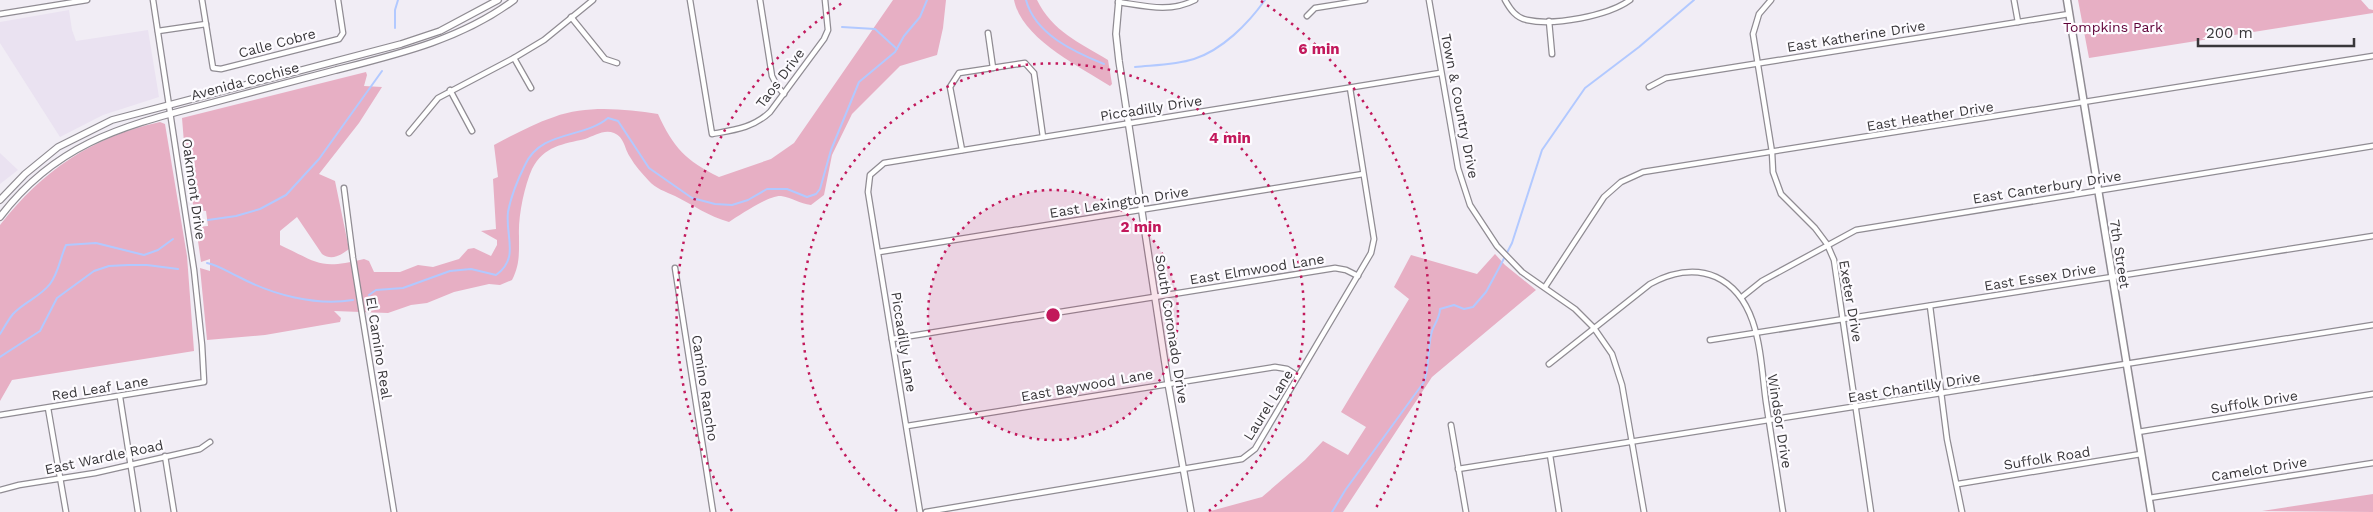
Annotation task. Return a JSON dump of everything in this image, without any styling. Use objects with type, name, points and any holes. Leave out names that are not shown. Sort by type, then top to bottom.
[{"type":"main road","name":"7th Street","points":[[2067,0],[2151,512]]},
{"type":"street","points":[[0,14],[87,0]]},
{"type":"street","name":"Oakmont Drive","points":[[153,0],[172,113],[195,279],[204,382]]},
{"type":"street","points":[[158,31],[206,24],[202,0]]},
{"type":"street","name":"Calle Cobre","points":[[206,24],[213,68],[221,69],[339,39],[343,33],[338,0]]},
{"type":"street","name":"Avenida Cochise","points":[[0,200],[25,174],[58,147],[112,120],[170,103],[401,44],[440,31],[498,0]]},
{"type":"street","name":"Avenida Cochise","points":[[0,217],[14,198],[36,177],[80,146],[128,125],[412,50],[443,40],[499,12],[514,0]]},
{"type":"street","points":[[408,133],[438,98],[544,40],[593,0]]},
{"type":"street","name":"Taos Drive","points":[[690,0],[712,134],[749,127],[760,121],[770,112],[828,30],[825,0]]},
{"type":"street","points":[[760,0],[772,76],[776,86],[784,94]]},
{"type":"street","points":[[1119,1],[1162,8],[1182,6],[1195,0]]},
{"type":"street","points":[[1307,16],[1315,8],[1365,0]]},
{"type":"street","name":"Town & Country Drive","points":[[1429,0],[1440,73],[1458,168],[1470,205],[1497,246],[1522,272],[1575,309],[1594,328],[1612,354],[1622,385],[1644,512]]},
{"type":"street","points":[[1505,0],[1510,10],[1518,16],[1527,20],[1549,21],[1594,16],[1621,6],[1630,0]]},
{"type":"street","name":"Exeter Drive","points":[[1771,0],[1759,14],[1753,34],[1772,152],[1773,172],[1781,194],[1816,228],[1827,244],[1834,260],[1872,512]]},
{"type":"street","points":[[2014,0],[2018,22]]},
{"type":"street","name":"South Coronado Drive","points":[[1119,1],[1117,48],[1140,210],[1191,512]]},
{"type":"street","name":"East Katherine Drive","points":[[1649,87],[1666,78],[2069,14]]},
{"type":"street","points":[[571,17],[605,59],[617,63]]},
{"type":"street","points":[[1549,21],[1552,54]]},
{"type":"street","points":[[988,33],[993,68]]},
{"type":"street","name":"East Heather Drive","points":[[1545,287],[1604,197],[1621,182],[1643,172],[2373,56]]},
{"type":"street","points":[[514,58],[531,88]]},
{"type":"street","points":[[962,150],[950,86],[959,73],[1025,63],[1034,73],[1043,137]]},
{"type":"street","name":"Piccadilly Drive","points":[[870,175],[884,163],[1440,73]]},
{"type":"street","name":"Laurel Lane","points":[[926,512],[1242,459],[1255,449],[1371,253],[1374,239],[1350,88]]},
{"type":"street","points":[[450,90],[472,132]]},
{"type":"street","name":"East Canterbury Drive","points":[[1742,297],[1762,281],[1827,244],[1856,230],[2373,146]]},
{"type":"street","name":"East Lexington Drive","points":[[879,252],[1363,174]]},
{"type":"street","name":"Piccadilly Lane","points":[[870,175],[868,192],[920,512]]},
{"type":"street","name":"El Camino Real","points":[[344,188],[353,258],[394,512]]},
{"type":"street","name":"East Essex Drive","points":[[1710,340],[2373,236]]},
{"type":"street","name":"Camino Rancho","points":[[674,268],[713,512]]},
{"type":"street","name":"East Elmwood Lane","points":[[892,339],[1335,268],[1358,276]]},
{"type":"street","points":[[1549,364],[1650,284],[1667,275],[1698,272],[1729,284],[1742,297]]},
{"type":"street","name":"Windsor Drive","points":[[1742,297],[1756,333],[1783,512]]},
{"type":"street","points":[[1930,306],[1947,439],[1958,484],[1962,512]]},
{"type":"street","name":"East Chantilly Drive","points":[[1458,469],[2373,325]]},
{"type":"street","name":"East Baywood Lane","points":[[907,426],[1275,367],[1287,369],[1298,376]]},
{"type":"street","name":"Red Leaf Lane","points":[[0,415],[204,382]]},
{"type":"street","name":"Suffolk Drive","points":[[2138,432],[2373,394]]},
{"type":"street","points":[[120,397],[138,512]]},
{"type":"street","points":[[48,408],[66,512]]},
{"type":"street","points":[[1451,425],[1466,512]]},
{"type":"street","name":"East Wardle Road","points":[[0,490],[95,474],[200,449],[210,442]]},
{"type":"street","name":"Suffolk Road","points":[[1958,484],[2141,454]]},
{"type":"street","points":[[1550,455],[1559,512]]},
{"type":"street","points":[[165,456],[174,512]]},
{"type":"street","name":"Camelot Drive","points":[[2149,498],[2373,463]]},
{"type":"shaded area","points":[[69,10],[76,41],[148,30],[159,97],[103,115],[60,137],[0,43],[0,22]]},
{"type":"shaded area","points":[[0,153],[18,170],[0,184]]},
{"type":"green space","points":[[893,0],[946,0],[943,28],[937,55],[900,66],[852,114],[832,155],[824,195],[811,205],[781,196],[769,199],[755,206],[729,222],[721,220],[654,186],[634,163],[618,135],[603,132],[555,147],[542,155],[532,169],[522,202],[519,220],[518,258],[512,280],[500,285],[489,284],[454,292],[427,303],[411,305],[388,313],[334,311],[341,318],[340,322],[265,335],[207,340],[200,268],[210,271],[210,259],[201,262],[196,227],[208,226],[206,211],[194,210],[186,167],[182,118],[366,72],[364,86],[382,87],[359,123],[319,174],[335,181],[349,249],[333,257],[322,254],[297,217],[280,231],[280,245],[320,263],[337,264],[364,259],[369,261],[374,272],[400,272],[418,265],[433,267],[459,259],[468,249],[474,248],[491,256],[497,245],[497,240],[481,231],[496,229],[493,179],[498,177],[494,145],[531,126],[554,117],[592,109],[658,114],[669,136],[682,152],[689,159],[719,177],[771,159],[794,143]]},
{"type":"green space","points":[[1014,0],[1037,0],[1050,20],[1059,28],[1077,42],[1108,60],[1112,84],[1110,86],[1083,70],[1040,39],[1019,14]]},
{"type":"green space","name":"Tompkins Park","points":[[2078,0],[2361,0],[2369,9],[2373,10],[2373,13],[2089,58]]},
{"type":"green space","points":[[160,122],[165,124],[187,256],[194,351],[12,380],[0,401],[0,225],[16,205],[34,188],[71,158],[112,137],[135,128]]},
{"type":"green space","points":[[1495,254],[1505,265],[1536,290],[1432,377],[1343,512],[1207,512],[1262,497],[1305,460],[1323,441],[1348,455],[1366,427],[1341,412],[1409,299],[1394,287],[1411,255],[1477,274]]},
{"type":"green space","points":[[2373,494],[2373,512],[2262,511]]},
{"type":"waterway","points":[[395,28],[395,10],[398,0]]},
{"type":"waterway","points":[[369,295],[376,290],[403,288],[450,271],[471,269],[496,275],[508,261],[510,254],[509,206],[520,176],[532,154],[552,140],[598,125],[608,118],[618,121],[649,168],[692,198],[715,204],[732,205],[748,200],[767,189],[787,189],[807,197],[816,194],[820,189],[831,150],[859,82],[895,52],[904,36],[920,17],[927,0]]},
{"type":"waterway","points":[[1026,0],[1038,23],[1047,32],[1080,54],[1104,64]]},
{"type":"waterway","points":[[1135,67],[1180,62],[1204,55],[1234,35],[1265,0]]},
{"type":"waterway","points":[[1332,512],[1346,489],[1424,382],[1430,337],[1440,309],[1454,305],[1464,309],[1473,307],[1486,292],[1512,243],[1542,150],[1585,88],[1639,47],[1694,0]]},
{"type":"waterway","points":[[842,27],[875,29],[897,49]]},
{"type":"waterway","points":[[208,220],[236,216],[260,209],[286,195],[319,159],[382,71]]},
{"type":"waterway","points":[[0,334],[13,314],[50,284],[66,245],[96,243],[144,255],[158,250],[173,239]]},
{"type":"waterway","points":[[207,263],[220,267],[266,289],[294,298],[324,301],[353,300]]},
{"type":"waterway","points":[[0,357],[40,331],[57,298],[94,271],[109,266],[128,265],[147,265],[178,269]]}]
